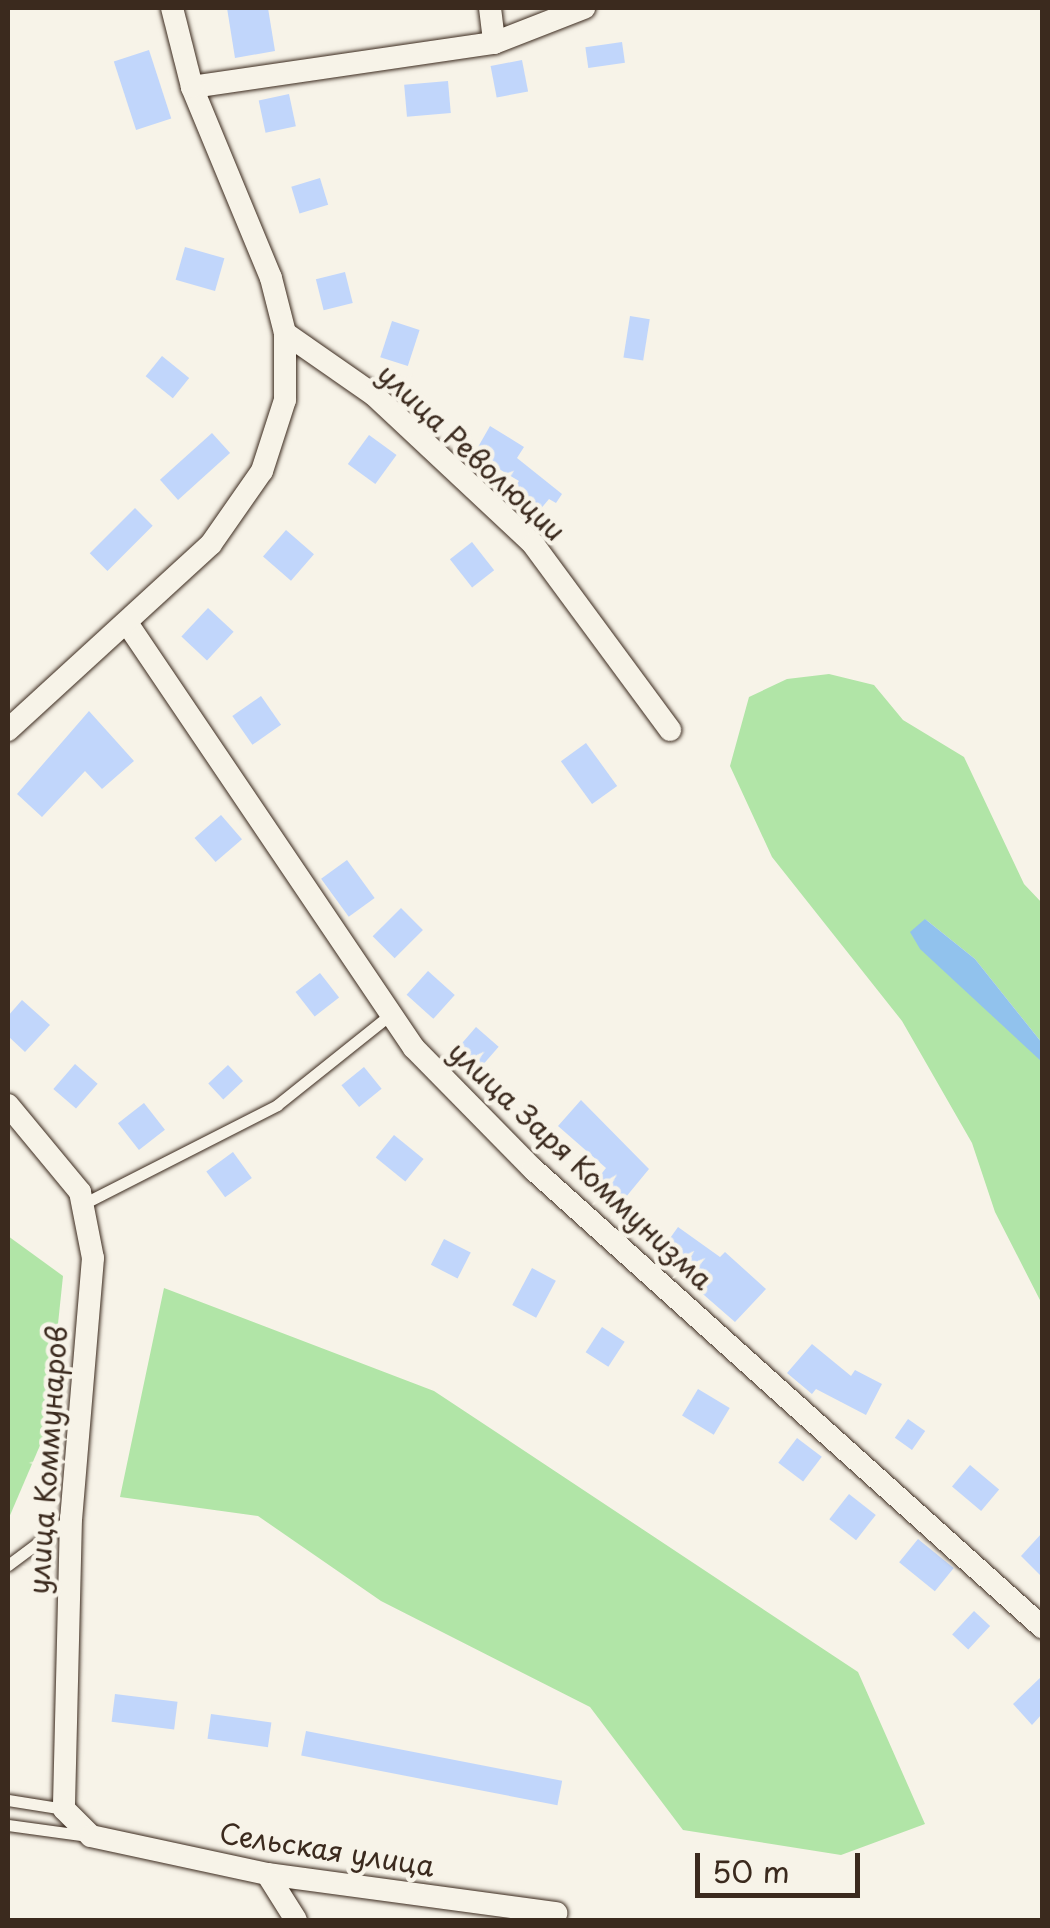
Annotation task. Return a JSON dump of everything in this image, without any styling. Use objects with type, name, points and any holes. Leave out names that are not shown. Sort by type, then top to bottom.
[{"type":"street","points":[[8,730],[129,626],[211,544],[262,471],[285,400],[285,333],[271,278],[192,86],[172,8]]},
{"type":"street","points":[[490,8],[494,43]]},
{"type":"street","points":[[192,86],[494,43],[584,8]]},
{"type":"street","name":"улица Революции","points":[[285,333],[374,395],[533,544],[670,730]]},
{"type":"street","name":"улица Заря Коммунизма","points":[[129,626],[414,1048],[533,1169],[1042,1627]]},
{"type":"street","name":"улица Коммунаров","points":[[8,1105],[83,1204],[92,1258],[71,1518],[64,1809]]},
{"type":"street","points":[[64,1809],[91,1836]]},
{"type":"street","name":"Сельская улица","points":[[91,1836],[266,1874],[556,1913]]},
{"type":"street","points":[[266,1874],[296,1920]]},
{"type":"lane","points":[[83,1204],[277,1105],[391,1014]]},
{"type":"lane","points":[[8,1565],[71,1518]]},
{"type":"lane","points":[[8,1800],[64,1809]]},
{"type":"lane","points":[[8,1825],[91,1836]]},
{"type":"green space","points":[[829,674],[874,685],[903,720],[964,757],[1024,884],[1042,903],[1042,1043],[975,959],[925,919],[1042,1062],[1042,1304],[995,1212],[972,1143],[902,1021],[772,857],[730,766],[749,697],[787,679]]},
{"type":"green space","points":[[8,1236],[63,1276],[47,1429],[8,1520]]},
{"type":"green space","points":[[164,1288],[434,1391],[858,1672],[925,1824],[841,1855],[683,1830],[590,1707],[381,1601],[258,1516],[120,1497]]},
{"type":"water","points":[[925,919],[975,959],[1042,1043],[1042,1062],[920,949],[910,932]]},
{"type":"building","points":[[227,8],[268,8],[275,51],[235,58]]},
{"type":"building","points":[[622,42],[625,63],[588,68],[585,47]]},
{"type":"building","points":[[149,50],[171,118],[136,130],[114,61]]},
{"type":"building","points":[[522,60],[528,91],[497,98],[491,66]]},
{"type":"building","points":[[448,81],[451,113],[407,117],[404,85]]},
{"type":"building","points":[[289,94],[296,126],[266,133],[259,100]]},
{"type":"building","points":[[320,178],[328,205],[299,214],[291,187]]},
{"type":"building","points":[[185,247],[224,258],[215,291],[176,280]]},
{"type":"building","points":[[345,272],[353,303],[324,310],[316,279]]},
{"type":"building","points":[[630,316],[650,319],[643,361],[623,357]]},
{"type":"building","points":[[392,321],[420,330],[408,366],[380,357]]},
{"type":"building","points":[[162,356],[189,378],[173,398],[146,376]]},
{"type":"building","points":[[490,426],[524,447],[517,458],[562,494],[556,503],[549,499],[539,511],[512,490],[519,481],[474,454]]},
{"type":"building","points":[[212,433],[230,453],[178,500],[160,480]]},
{"type":"building","points":[[369,435],[397,455],[375,484],[348,464]]},
{"type":"building","points":[[135,508],[153,526],[107,571],[90,553]]},
{"type":"building","points":[[286,530],[314,554],[291,581],[263,556]]},
{"type":"building","points":[[472,542],[494,570],[472,588],[450,559]]},
{"type":"building","points":[[208,608],[234,632],[207,660],[181,637]]},
{"type":"building","points":[[261,696],[281,725],[252,745],[232,716]]},
{"type":"building","points":[[89,711],[134,761],[102,789],[85,771],[42,817],[17,794]]},
{"type":"building","points":[[586,743],[617,786],[592,804],[561,761]]},
{"type":"building","points":[[221,815],[242,839],[216,862],[195,838]]},
{"type":"building","points":[[347,860],[375,898],[349,917],[321,879]]},
{"type":"building","points":[[401,908],[423,930],[395,958],[373,936]]},
{"type":"building","points":[[428,971],[455,995],[433,1019],[407,995]]},
{"type":"building","points":[[320,973],[339,997],[315,1017],[296,992]]},
{"type":"building","points":[[22,1000],[50,1025],[25,1052],[8,1036],[8,1016]]},
{"type":"building","points":[[476,1027],[499,1047],[480,1068],[458,1048]]},
{"type":"building","points":[[75,1064],[98,1084],[76,1109],[53,1089]]},
{"type":"building","points":[[228,1065],[243,1081],[223,1100],[208,1083]]},
{"type":"building","points":[[364,1067],[382,1089],[359,1107],[341,1085]]},
{"type":"building","points":[[581,1100],[649,1169],[621,1203],[595,1182],[606,1168],[558,1126]]},
{"type":"building","points":[[144,1103],[165,1130],[139,1150],[118,1123]]},
{"type":"building","points":[[394,1135],[424,1159],[405,1181],[376,1158]]},
{"type":"building","points":[[233,1152],[252,1178],[225,1197],[206,1171]]},
{"type":"building","points":[[678,1227],[720,1257],[725,1252],[766,1289],[735,1322],[658,1255]]},
{"type":"building","points":[[444,1239],[471,1253],[458,1278],[431,1265]]},
{"type":"building","points":[[532,1268],[556,1281],[536,1318],[512,1305]]},
{"type":"building","points":[[602,1327],[625,1342],[608,1367],[586,1352]]},
{"type":"building","points":[[812,1344],[851,1376],[855,1370],[882,1384],[866,1415],[816,1389],[812,1394],[787,1373]]},
{"type":"building","points":[[698,1389],[730,1408],[714,1435],[682,1416]]},
{"type":"building","points":[[908,1419],[925,1431],[912,1450],[895,1438]]},
{"type":"building","points":[[797,1438],[822,1457],[803,1481],[778,1463]]},
{"type":"building","points":[[970,1465],[999,1489],[981,1511],[952,1486]]},
{"type":"building","points":[[849,1494],[876,1515],[856,1540],[829,1519]]},
{"type":"building","points":[[1042,1533],[1042,1577],[1021,1556]]},
{"type":"building","points":[[918,1539],[954,1568],[935,1591],[899,1562]]},
{"type":"building","points":[[974,1611],[990,1626],[968,1649],[952,1634]]},
{"type":"building","points":[[1042,1676],[1042,1714],[1032,1725],[1013,1704]]},
{"type":"building","points":[[115,1694],[178,1702],[174,1729],[112,1722]]},
{"type":"building","points":[[211,1714],[271,1722],[268,1747],[208,1739]]},
{"type":"building","points":[[306,1731],[562,1781],[557,1805],[301,1756]]}]
